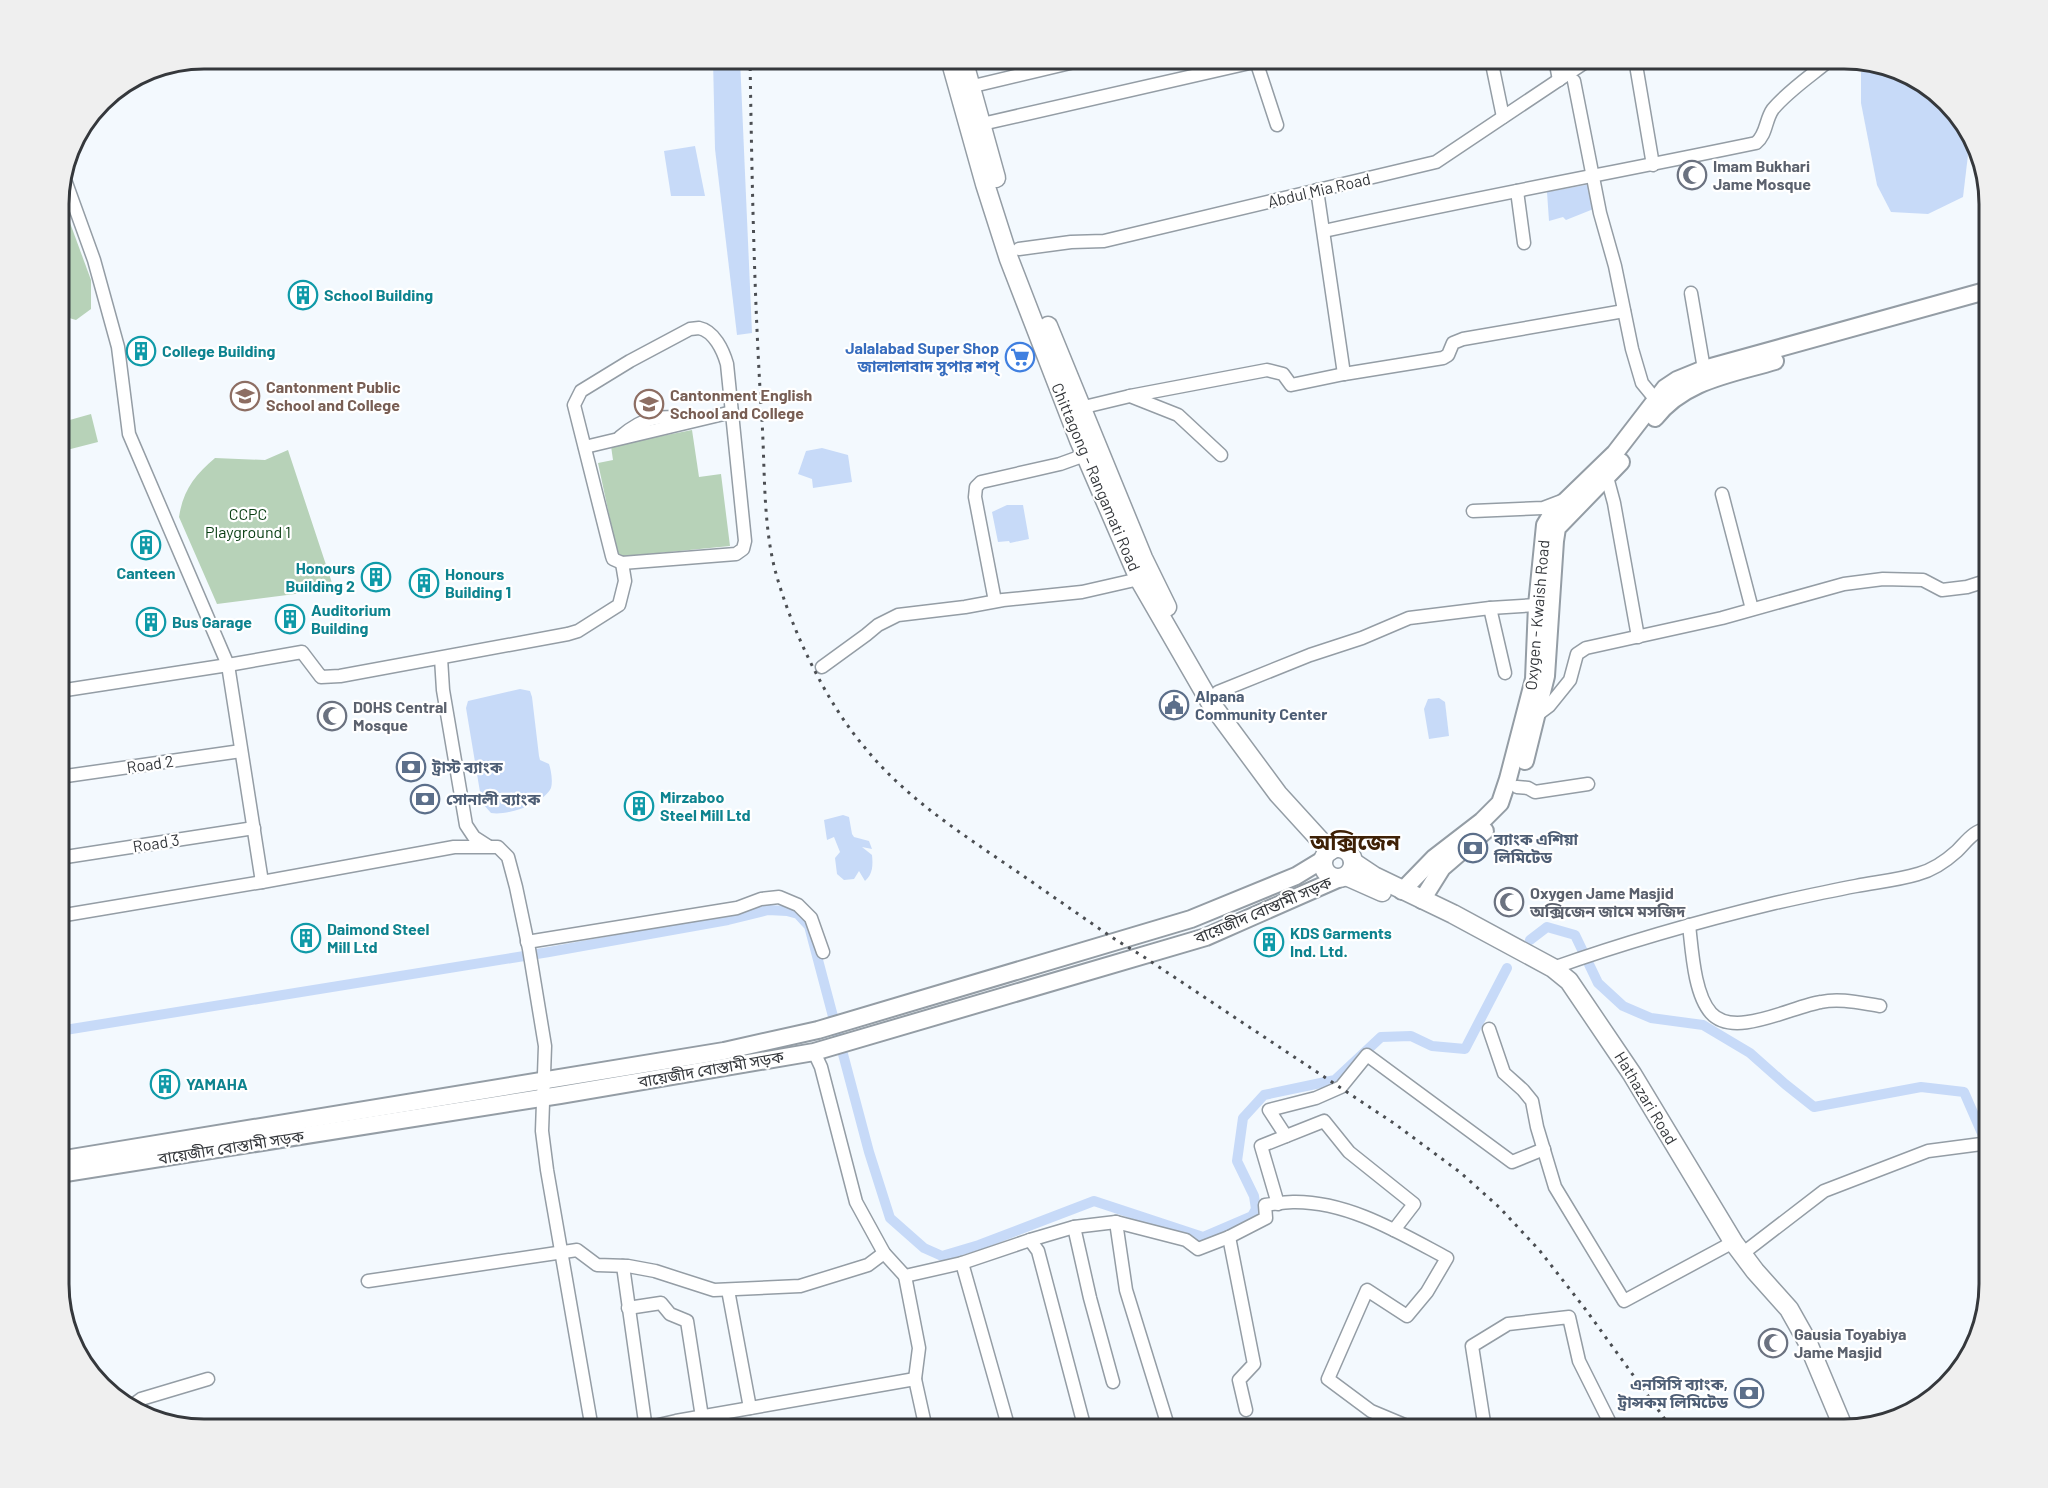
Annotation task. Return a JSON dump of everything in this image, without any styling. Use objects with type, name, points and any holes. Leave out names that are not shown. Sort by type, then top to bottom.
[{"type":"highway","name":"Chittagong - Rangamati Road","points":[[955,69],[981,124],[1019,249],[1080,408],[1143,558],[1176,624],[1218,692],[1339,862]]},
{"type":"highway","name":"Chittagong - Rangamati Road","points":[[963,69],[964,88],[985,184],[1010,259],[1085,455],[1139,579],[1210,702],[1278,794],[1339,862]]},
{"type":"highway","name":"Hathazari Road","points":[[1339,862],[1453,914],[1552,968],[1569,981],[1632,1074],[1734,1250],[1789,1310],[1807,1341],[1839,1419]]},
{"type":"highway","name":"Hathazari Road","points":[[1339,862],[1502,950],[1560,987],[1593,1032],[1734,1250],[1796,1336],[1830,1419]]},
{"type":"main road","name":"Oxygen - Kwaish Road","points":[[1402,891],[1434,858],[1482,821],[1500,802],[1534,679],[1537,605],[1545,525],[1551,514],[1615,453],[1665,388],[1677,380],[1704,369],[1979,296]]},
{"type":"main road","name":"Oxygen - Kwaish Road","points":[[1422,900],[1442,868],[1505,813],[1517,787],[1546,676],[1554,541],[1557,528],[1634,448],[1665,406],[1694,386],[1979,297]]},
{"type":"main road","name":"বায়েজীদ বোস্তামী সড়ক","points":[[69,1158],[724,1051],[818,1030],[1191,919],[1296,876],[1339,862]]},
{"type":"main road","name":"বায়েজীদ বোস্তামী সড়ক","points":[[69,1172],[542,1098],[818,1051],[1206,937],[1339,862]]},
{"type":"street","points":[[964,88],[1042,69]]},
{"type":"street","points":[[981,124],[1223,69]]},
{"type":"street","points":[[1259,69],[1277,125]]},
{"type":"street","points":[[1493,69],[1503,117]]},
{"type":"street","points":[[1557,69],[1559,80]]},
{"type":"street","name":"Abdul Mia Road","points":[[1019,249],[1071,242],[1104,241],[1436,162],[1574,69]]},
{"type":"street","points":[[1637,69],[1653,165]]},
{"type":"street","points":[[1324,231],[1756,143],[1762,138],[1770,112],[1818,69]]},
{"type":"street","points":[[1574,81],[1605,237],[1610,245],[1642,383],[1656,400]]},
{"type":"street","points":[[1317,190],[1344,374]]},
{"type":"street","points":[[1517,192],[1524,243]]},
{"type":"street","points":[[69,194],[94,260],[118,347],[129,434],[228,664],[262,882]]},
{"type":"street","points":[[1691,293],[1704,369]]},
{"type":"street","points":[[1080,408],[1130,396],[1268,370],[1283,374],[1291,385],[1443,358],[1448,355],[1453,343],[1463,339],[1624,311]]},
{"type":"street","points":[[690,329],[706,329],[724,350],[728,364],[745,541],[743,549],[736,554],[622,563],[613,559],[585,447],[574,405],[580,391],[690,329]]},
{"type":"street","points":[[1130,396],[1178,415],[1221,454]]},
{"type":"street","points":[[585,447],[732,412]]},
{"type":"street","points":[[995,601],[975,498],[976,487],[981,482],[1060,464],[1085,455]]},
{"type":"street","points":[[1607,477],[1614,503],[1638,637]]},
{"type":"street","points":[[1722,494],[1752,609]]},
{"type":"street","points":[[1473,511],[1543,508],[1567,499]]},
{"type":"street","points":[[69,689],[302,652],[321,677],[340,676],[578,631],[618,605],[625,581],[622,563]]},
{"type":"street","points":[[822,667],[878,625],[898,615],[995,601],[1082,592],[1139,579]]},
{"type":"street","points":[[1537,715],[1549,706],[1570,680],[1577,654],[1586,648],[1722,618],[1844,584],[1883,579],[1923,580],[1942,590],[1979,583]]},
{"type":"street","points":[[1218,692],[1409,618],[1537,605]]},
{"type":"street","points":[[1490,608],[1505,673]]},
{"type":"street","points":[[441,658],[443,690],[466,825],[474,837],[488,846]]},
{"type":"street","name":"Road 2","points":[[69,776],[242,751]]},
{"type":"street","points":[[1517,787],[1535,792],[1588,784]]},
{"type":"street","name":"Road 3","points":[[69,856],[254,828]]},
{"type":"street","points":[[1552,968],[1689,925],[1776,903],[1921,873],[1942,863],[1970,836],[1979,831]]},
{"type":"street","points":[[69,914],[454,847],[498,847],[508,857],[529,951],[545,1046],[542,1131],[590,1419]]},
{"type":"street","points":[[529,951],[737,908],[761,899],[779,897],[798,905],[811,918],[823,952]]},
{"type":"street","points":[[1689,925],[1702,1000],[1713,1015],[1723,1020],[1734,1024],[1762,1019],[1820,1002],[1838,1000],[1880,1006]]},
{"type":"street","points":[[1489,1029],[1504,1072],[1532,1101],[1555,1187],[1624,1301],[1734,1250],[1824,1191],[1928,1151],[1979,1144]]},
{"type":"street","points":[[818,1051],[856,1202],[884,1253],[905,1276],[919,1348],[915,1379],[924,1419]]},
{"type":"street","points":[[1286,1136],[1269,1110],[1316,1098],[1341,1087],[1367,1055],[1512,1162],[1544,1149]]},
{"type":"street","points":[[1278,1204],[1261,1146],[1324,1121],[1349,1152],[1414,1204],[1394,1230]]},
{"type":"street","points":[[905,1276],[962,1263],[1074,1227],[1116,1222],[1186,1240],[1198,1249],[1229,1238],[1266,1218],[1265,1205],[1294,1202],[1340,1208],[1394,1230],[1447,1258],[1427,1292],[1407,1316],[1367,1290],[1328,1379],[1371,1411],[1389,1419]]},
{"type":"street","points":[[1116,1222],[1126,1290],[1166,1419]]},
{"type":"street","points":[[1074,1227],[1090,1298],[1113,1382]]},
{"type":"street","points":[[1229,1238],[1254,1364],[1239,1380],[1246,1410]]},
{"type":"street","points":[[1030,1240],[1038,1251],[1082,1419]]},
{"type":"street","points":[[368,1281],[577,1250],[597,1264],[655,1271],[714,1290],[800,1287],[868,1265],[884,1253]]},
{"type":"street","points":[[962,1263],[1006,1419]]},
{"type":"street","points":[[622,1266],[645,1419]]},
{"type":"street","points":[[728,1290],[750,1408]]},
{"type":"street","points":[[628,1308],[661,1303],[670,1314],[687,1321],[702,1417]]},
{"type":"street","points":[[1483,1419],[1472,1346],[1508,1324],[1569,1317],[1579,1361],[1608,1419]]},
{"type":"street","points":[[138,1401],[208,1379]]},
{"type":"street","points":[[693,1419],[915,1379]]},
{"type":"green space","points":[[69,220],[91,280],[91,309],[76,320],[69,318]]},
{"type":"green space","points":[[91,414],[98,442],[69,449],[69,420]]},
{"type":"green space","points":[[692,430],[699,477],[721,474],[730,546],[618,557],[598,463],[613,460],[611,446]]},
{"type":"green space","name":"CCPC Playground 1","points":[[288,450],[334,589],[217,604],[179,517],[187,491],[196,477],[215,458],[265,460]]},
{"type":"water","points":[[713,69],[740,69],[752,333],[737,335],[715,149]]},
{"type":"water","points":[[1864,71],[1887,76],[1912,87],[1945,115],[1967,149],[1963,197],[1928,214],[1891,212],[1877,185],[1861,103],[1861,72]]},
{"type":"water","points":[[695,146],[705,196],[671,196],[664,151]]},
{"type":"water","points":[[1591,184],[1596,208],[1566,220],[1563,217],[1549,221],[1547,192]]},
{"type":"water","points":[[822,448],[848,455],[852,482],[813,488],[812,479],[798,474],[806,451]]},
{"type":"water","points":[[1007,505],[1023,505],[1029,539],[1010,543],[1009,541],[998,542],[992,512]]},
{"type":"water","points":[[520,689],[530,691],[532,697],[539,756],[540,760],[549,764],[552,776],[551,788],[547,794],[524,808],[506,813],[491,813],[484,805],[480,792],[466,708],[468,701]]},
{"type":"water","points":[[1439,698],[1445,702],[1449,736],[1429,739],[1424,709],[1428,699]]},
{"type":"water","points":[[843,815],[849,817],[854,837],[869,841],[872,849],[862,847],[872,855],[872,869],[865,881],[859,871],[854,879],[844,880],[837,874],[835,858],[840,852],[834,837],[827,840],[824,820]]},
{"type":"waterway","points":[[69,1029],[549,952],[728,920],[768,910],[787,911],[798,914],[809,926],[869,1152],[890,1218],[924,1248],[942,1256],[979,1245],[1094,1201],[1203,1237],[1252,1216],[1256,1209],[1254,1196],[1237,1161],[1243,1118],[1264,1095],[1335,1080],[1381,1037],[1411,1036],[1432,1046],[1465,1049],[1507,968]]},
{"type":"waterway","points":[[1530,940],[1547,927],[1575,935],[1598,983],[1623,1006],[1651,1018],[1703,1025],[1750,1053],[1814,1107],[1921,1087],[1964,1092],[1979,1126]]},
{"type":"railway","points":[[750,69],[755,285],[768,534],[775,570],[800,640],[824,688],[851,731],[895,780],[944,821],[1116,940],[1395,1124],[1461,1173],[1500,1208],[1540,1251],[1665,1419]]},
{"type":"place","name":"Imam Bukhari Jame Mosque","points":[[1692,175]]},
{"type":"place","name":"School Building","points":[[303,295]]},
{"type":"place","name":"College Building","points":[[141,351]]},
{"type":"place","name":"Jalalabad Super Shop জালালাবাদ সুপার শপ্","points":[[1020,357]]},
{"type":"place","name":"Cantonment Public School and College","points":[[245,396]]},
{"type":"place","name":"Cantonment English School and College","points":[[649,404]]},
{"type":"place","name":"Canteen","points":[[146,545]]},
{"type":"place","name":"Honours Building 2","points":[[376,577]]},
{"type":"place","name":"Honours Building 1","points":[[424,583]]},
{"type":"place","name":"Auditorium Building","points":[[290,619]]},
{"type":"place","name":"Bus Garage","points":[[151,622]]},
{"type":"place","name":"Alpana Community Center","points":[[1174,705]]},
{"type":"place","name":"DOHS Central Mosque","points":[[332,716]]},
{"type":"place","name":"ট্রাস্ট ব্যাংক","points":[[411,767]]},
{"type":"place","name":"সোনালী ব্যাংক","points":[[425,799]]},
{"type":"place","name":"Mirzaboo Steel Mill Ltd","points":[[639,806]]},
{"type":"place","name":"ব্যাংক এশিয়া লিমিটেড","points":[[1473,848]]},
{"type":"place","name":"Oxygen Jame Masjid অক্সিজেন জামে মসজিদ","points":[[1509,902]]},
{"type":"place","name":"Daimond Steel Mill Ltd","points":[[306,938]]},
{"type":"place","name":"KDS Garments Ind. Ltd.","points":[[1269,942]]},
{"type":"place","name":"YAMAHA","points":[[165,1084]]},
{"type":"place","name":"Gausia Toyabiya Jame Masjid","points":[[1773,1343]]},
{"type":"place","name":"এনসিসি ব্যাংক, ট্রান্সকম লিমিটেড","points":[[1749,1393]]},
{"type":"district","name":"অক্সিজেন","points":[[1355,842]]}]
